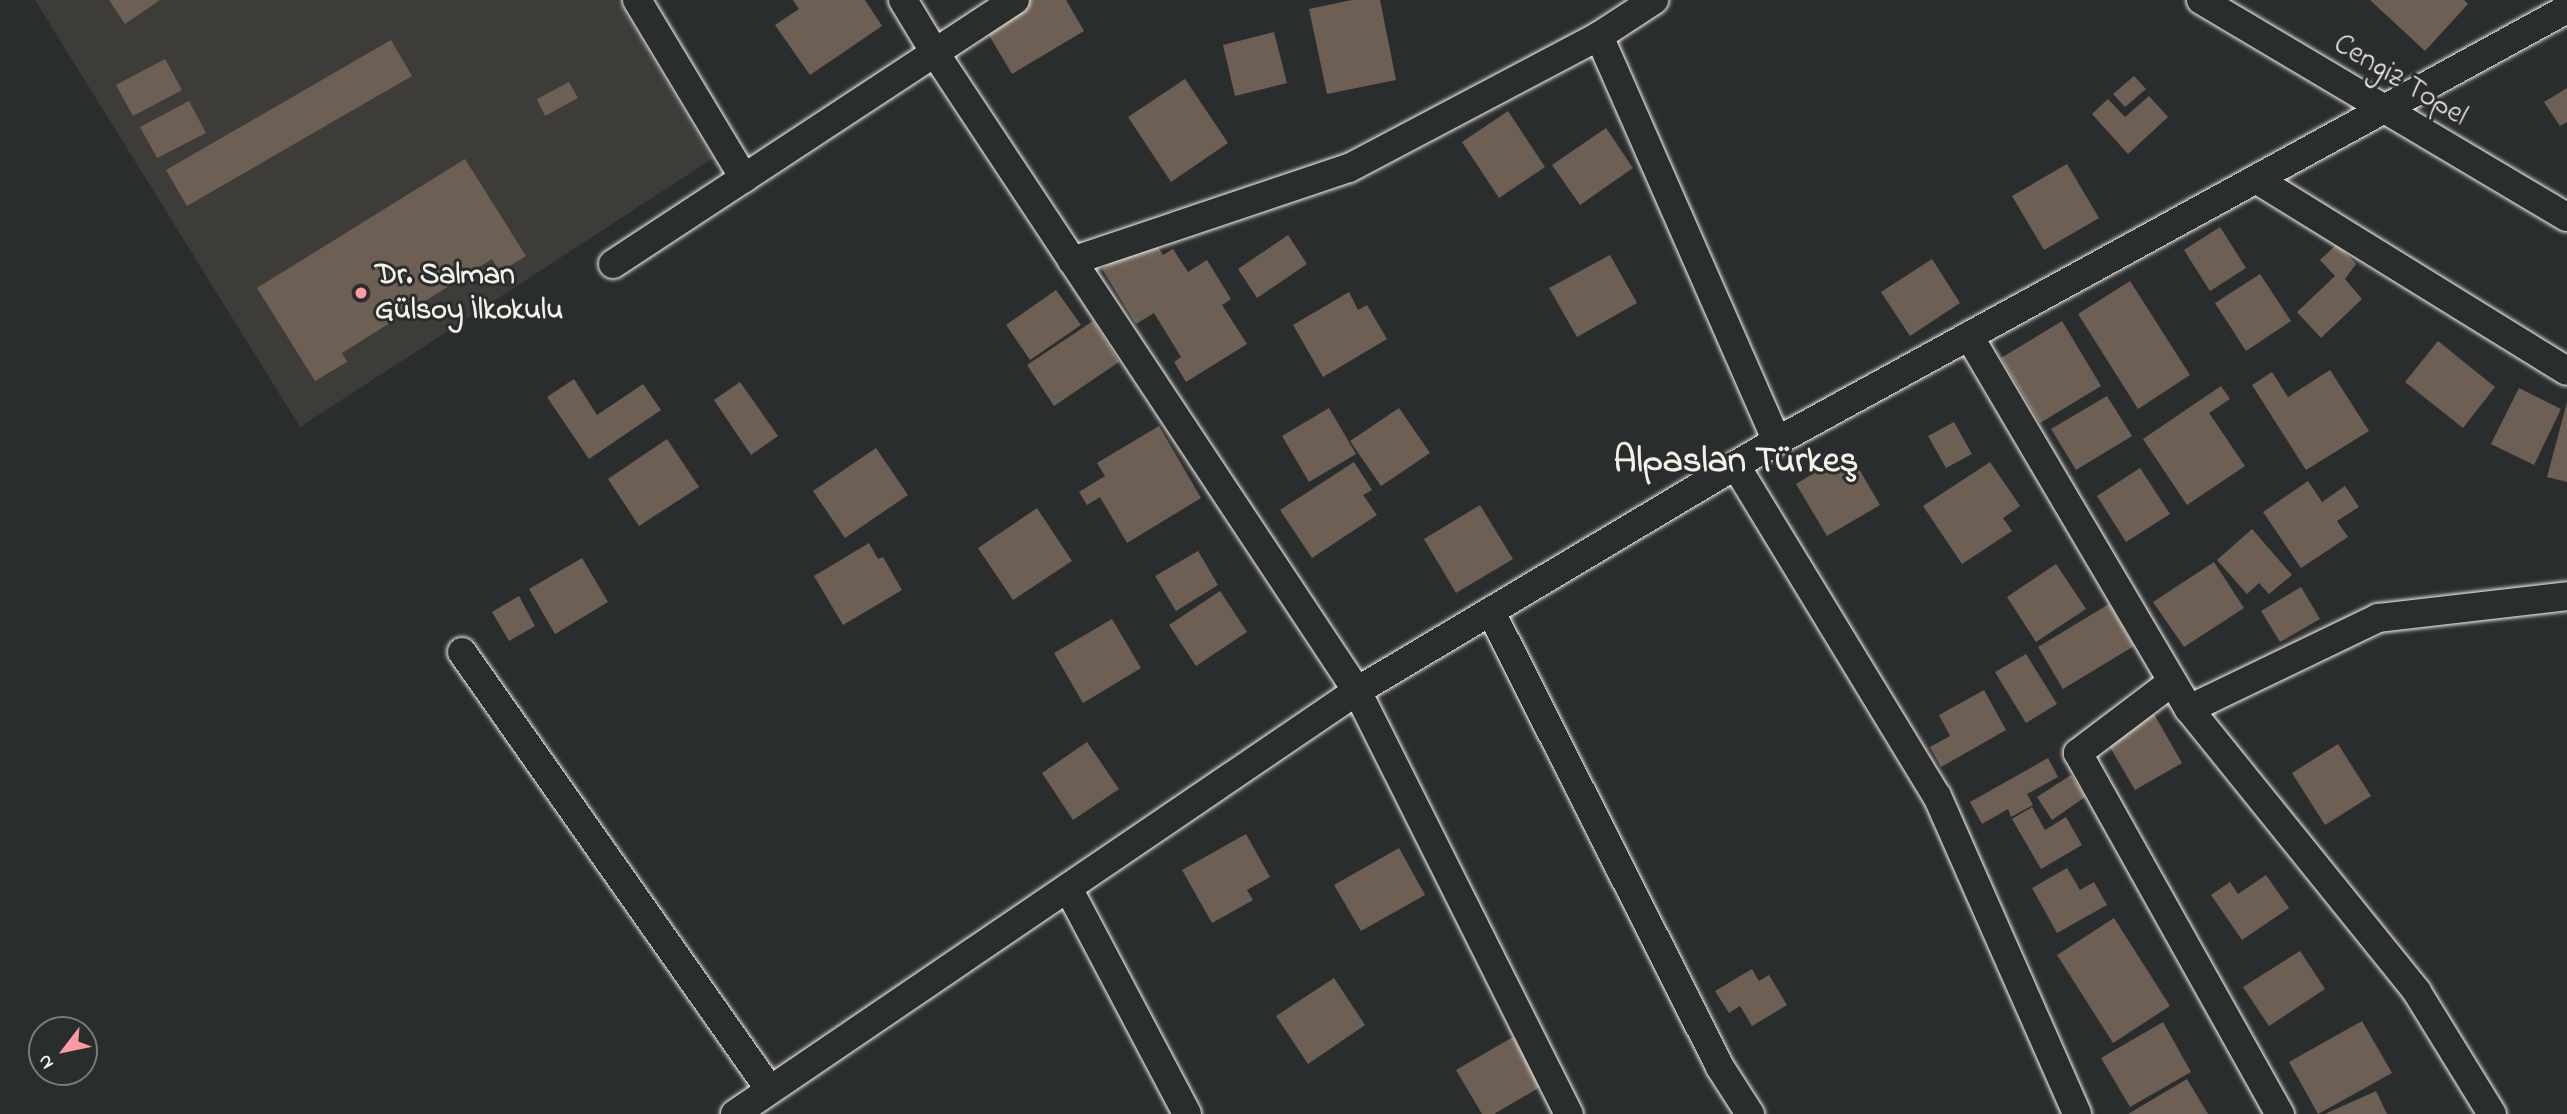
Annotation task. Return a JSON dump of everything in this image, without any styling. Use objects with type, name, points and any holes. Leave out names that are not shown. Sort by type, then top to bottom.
[{"type":"street","points":[[637,0],[744,178]]},
{"type":"street","points":[[903,0],[935,53],[1357,691],[1569,1114]]},
{"type":"street","points":[[613,264],[1015,0]]},
{"type":"street","points":[[1072,261],[1349,168],[1599,36],[1654,0]]},
{"type":"street","name":"Cengiz Topel","points":[[2201,0],[2382,110],[2567,217]]},
{"type":"street","points":[[735,1114],[1357,691],[1777,441],[2567,9]]},
{"type":"street","points":[[1599,36],[1777,441]]},
{"type":"street","points":[[2256,179],[2567,371]]},
{"type":"street","points":[[1969,336],[2189,709],[2417,992],[2492,1114]]},
{"type":"street","points":[[1737,466],[1937,796],[2077,1114]]},
{"type":"street","points":[[2189,709],[2378,618],[2567,596]]},
{"type":"street","points":[[1491,612],[1720,1067],[1750,1114]]},
{"type":"street","points":[[461,652],[770,1090]]},
{"type":"street","points":[[2172,682],[2078,753],[2280,1114]]},
{"type":"street","points":[[1068,888],[1186,1114]]},
{"type":"shaded area","name":"Dr. Salman Gülsoy İlkokulu","points":[[35,0],[617,0],[712,159],[300,427]]},
{"type":"building","points":[[109,0],[160,0],[125,24]]},
{"type":"building","points":[[793,0],[865,0],[882,26],[810,75],[775,25],[799,9]]},
{"type":"building","points":[[1026,0],[1066,0],[1084,31],[1012,74],[983,25]]},
{"type":"building","points":[[1352,0],[1380,0],[1396,80],[1327,94],[1309,9]]},
{"type":"building","points":[[2370,0],[2464,0],[2468,4],[2425,51]]},
{"type":"building","points":[[1274,32],[1287,83],[1235,96],[1223,45]]},
{"type":"building","points":[[391,40],[412,76],[187,206],[166,170]]},
{"type":"building","points":[[165,59],[182,90],[133,116],[116,85]]},
{"type":"building","points":[[2134,76],[2146,89],[2125,107],[2113,94]]},
{"type":"building","points":[[1185,79],[1228,143],[1171,182],[1128,117]]},
{"type":"building","points":[[569,82],[578,98],[545,116],[537,99]]},
{"type":"building","points":[[2567,88],[2567,122],[2560,126],[2544,102]]},
{"type":"building","points":[[2149,96],[2168,117],[2128,154],[2092,114],[2108,99],[2125,117]]},
{"type":"building","points":[[189,101],[206,133],[157,158],[140,127]]},
{"type":"building","points":[[1508,111],[1545,167],[1499,198],[1462,142]]},
{"type":"building","points":[[1606,128],[1633,168],[1580,205],[1552,165]]},
{"type":"building","points":[[465,159],[526,256],[500,272],[492,259],[342,353],[347,362],[315,381],[257,288]]},
{"type":"building","points":[[2067,164],[2099,218],[2044,250],[2012,196]]},
{"type":"building","points":[[2220,227],[2246,268],[2210,291],[2184,250]]},
{"type":"building","points":[[1288,235],[1307,264],[1257,298],[1238,269]]},
{"type":"building","points":[[1152,237],[1163,255],[1173,249],[1188,272],[1207,260],[1231,299],[1222,305],[1247,344],[1186,382],[1174,362],[1181,357],[1154,313],[1136,324],[1102,269]]},
{"type":"building","points":[[2337,244],[2356,264],[2345,279],[2362,299],[2321,338],[2297,312],[2335,276],[2320,260]]},
{"type":"building","points":[[1610,255],[1637,303],[1577,337],[1549,288]]},
{"type":"building","points":[[1932,259],[1960,303],[1910,336],[1881,292]]},
{"type":"building","points":[[2260,274],[2291,321],[2246,351],[2215,303]]},
{"type":"building","points":[[2130,281],[2190,375],[2138,409],[2078,314]]},
{"type":"building","points":[[1056,290],[1081,325],[1030,360],[1006,325]]},
{"type":"building","points":[[1349,292],[1358,310],[1367,305],[1387,339],[1323,377],[1293,325]]},
{"type":"building","points":[[1093,321],[1119,362],[1054,406],[1027,365]]},
{"type":"building","points":[[2062,321],[2101,386],[2040,423],[2001,358]]},
{"type":"building","points":[[2438,341],[2495,387],[2463,428],[2405,382]]},
{"type":"building","points":[[2330,370],[2369,431],[2306,470],[2252,385],[2272,372],[2288,397]]},
{"type":"building","points":[[574,379],[597,415],[643,384],[661,410],[589,459],[547,397]]},
{"type":"building","points":[[740,382],[778,436],[751,455],[714,400]]},
{"type":"building","points":[[2221,386],[2230,399],[2209,413],[2245,466],[2187,505],[2143,439]]},
{"type":"building","points":[[2519,388],[2561,409],[2534,465],[2491,444]]},
{"type":"building","points":[[2107,396],[2132,436],[2076,470],[2051,429]]},
{"type":"building","points":[[2567,402],[2567,482],[2547,477]]},
{"type":"building","points":[[1329,408],[1356,454],[1309,482],[1282,436]]},
{"type":"building","points":[[1399,408],[1430,453],[1381,486],[1350,441]]},
{"type":"building","points":[[1954,422],[1972,454],[1946,468],[1928,436]]},
{"type":"building","points":[[1159,426],[1201,498],[1127,543],[1100,497],[1087,505],[1079,492],[1105,476],[1097,463]]},
{"type":"building","points":[[667,439],[699,487],[639,526],[608,479]]},
{"type":"building","points":[[876,448],[908,495],[845,538],[813,491]]},
{"type":"building","points":[[1849,452],[1880,505],[1827,536],[1796,484]]},
{"type":"building","points":[[1354,462],[1372,490],[1363,495],[1377,515],[1312,558],[1280,510]]},
{"type":"building","points":[[1990,462],[2020,506],[2003,518],[2012,531],[1962,564],[1923,506]]},
{"type":"building","points":[[2140,468],[2170,514],[2126,542],[2097,496]]},
{"type":"building","points":[[2308,481],[2322,502],[2345,486],[2359,507],[2337,521],[2348,537],[2301,568],[2263,512]]},
{"type":"building","points":[[1480,505],[1513,559],[1456,593],[1424,539]]},
{"type":"building","points":[[1037,508],[1072,561],[1013,600],[978,548]]},
{"type":"building","points":[[2252,529],[2292,575],[2269,594],[2259,583],[2247,594],[2217,560]]},
{"type":"building","points":[[869,543],[878,559],[883,557],[902,590],[843,625],[814,576]]},
{"type":"building","points":[[1198,551],[1218,585],[1176,611],[1155,576]]},
{"type":"building","points":[[582,558],[608,602],[555,634],[529,589]]},
{"type":"building","points":[[2214,562],[2244,608],[2184,647],[2153,602]]},
{"type":"building","points":[[2056,564],[2086,609],[2036,642],[2007,597]]},
{"type":"building","points":[[2301,587],[2320,619],[2280,642],[2261,611]]},
{"type":"building","points":[[1220,591],[1247,632],[1196,666],[1169,625]]},
{"type":"building","points":[[519,596],[535,626],[509,641],[492,612]]},
{"type":"building","points":[[2109,604],[2134,646],[2063,689],[2038,647]]},
{"type":"building","points":[[1112,619],[1141,668],[1083,703],[1054,653]]},
{"type":"building","points":[[2026,654],[2057,704],[2026,723],[1995,672]]},
{"type":"building","points":[[1984,690],[2006,730],[1941,767],[1930,747],[1950,736],[1939,715]]},
{"type":"building","points":[[2154,714],[2182,763],[2135,790],[2107,742]]},
{"type":"building","points":[[1087,742],[1119,789],[1073,820],[1042,773]]},
{"type":"building","points":[[2338,744],[2371,796],[2325,825],[2292,773]]},
{"type":"building","points":[[2048,758],[2058,777],[2027,794],[2033,805],[2011,817],[2008,809],[1982,824],[1970,802]]},
{"type":"building","points":[[2071,775],[2085,797],[2052,820],[2037,797]]},
{"type":"building","points":[[2032,807],[2045,830],[2066,817],[2082,845],[2041,869],[2012,819]]},
{"type":"building","points":[[1246,834],[1270,877],[1247,890],[1253,900],[1212,923],[1182,870]]},
{"type":"building","points":[[1399,848],[1425,895],[1361,931],[1334,885]]},
{"type":"building","points":[[2067,868],[2080,890],[2094,882],[2107,905],[2057,933],[2032,888]]},
{"type":"building","points":[[2266,875],[2289,908],[2242,940],[2211,895],[2230,882],[2238,894]]},
{"type":"building","points":[[2114,918],[2170,1006],[2113,1043],[2057,955]]},
{"type":"building","points":[[2300,951],[2325,989],[2269,1026],[2243,987]]},
{"type":"building","points":[[1752,969],[1759,981],[1769,975],[1787,1005],[1752,1026],[1740,1006],[1729,1013],[1715,991]]},
{"type":"building","points":[[1334,978],[1365,1025],[1308,1064],[1276,1016]]},
{"type":"building","points":[[2362,1021],[2392,1073],[2318,1114],[2289,1062]]},
{"type":"building","points":[[2163,1022],[2191,1072],[2130,1107],[2101,1058]]},
{"type":"building","points":[[1513,1037],[1542,1086],[1494,1114],[1482,1114],[1456,1070]]},
{"type":"building","points":[[2187,1079],[2208,1114],[2128,1114]]},
{"type":"building","points":[[2376,1091],[2387,1114],[2325,1114]]},
{"type":"place","name":"Dr. Salman Gülsoy İlkokulu","points":[[361,293]]},
{"type":"district","name":"Alpaslan Türkeş","points":[[1736,462]]}]
